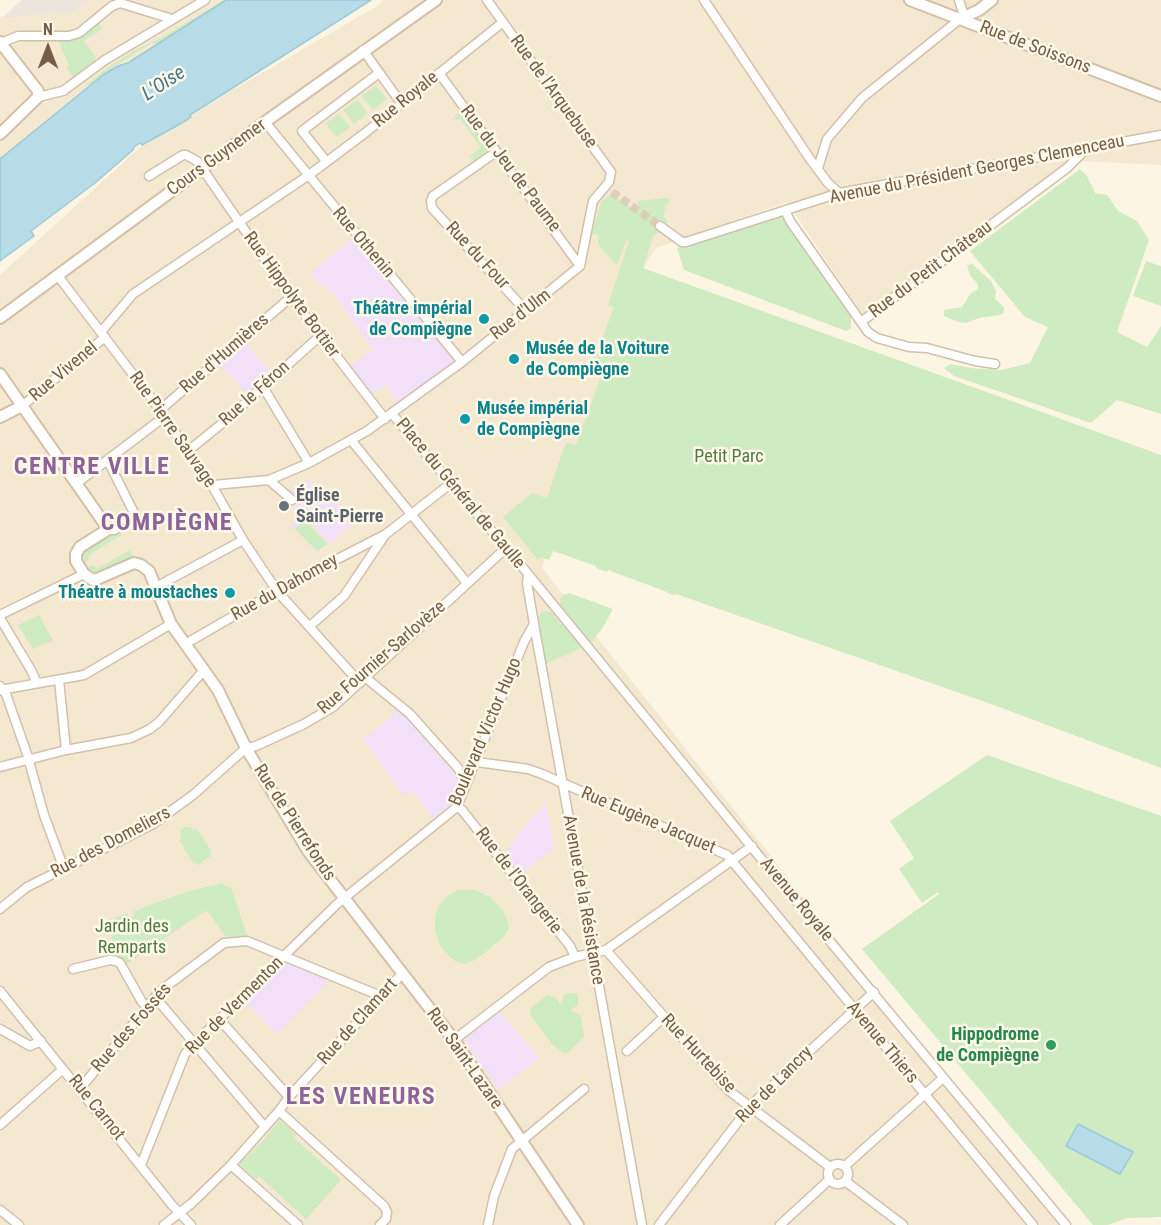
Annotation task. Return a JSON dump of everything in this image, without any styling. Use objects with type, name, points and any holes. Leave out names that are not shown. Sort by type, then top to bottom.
[{"type":"main road","name":"Cours Guynemer","points":[[0,318],[363,50],[436,0]]},
{"type":"main road","name":"Rue de Soissons","points":[[910,0],[1161,96]]},
{"type":"main road","points":[[960,19],[979,10],[992,0]]},
{"type":"main road","points":[[1,42],[38,91],[38,97],[1,132]]},
{"type":"main road","points":[[0,374],[103,520],[107,530],[80,548],[76,554],[76,561],[84,574]]},
{"type":"main road","points":[[0,417],[22,406]]},
{"type":"main road","name":"Rue de Pierrefonds","points":[[84,574],[93,580],[129,564],[137,563],[146,567],[171,624],[218,690],[246,747],[308,851],[344,898]]},
{"type":"main road","name":"Rue Saint-Lazare","points":[[344,898],[454,1040],[578,1225]]},
{"type":"street","points":[[38,97],[63,91],[105,60],[206,0]]},
{"type":"street","name":"Rue de l'Arquebuse","points":[[486,0],[611,172],[608,189],[592,201],[580,266]]},
{"type":"street","points":[[704,0],[828,183],[838,193]]},
{"type":"street","points":[[818,168],[827,139],[862,98],[960,19],[963,13],[959,0]]},
{"type":"street","points":[[1,42],[18,36],[69,36],[79,33],[112,6],[120,3],[172,19]]},
{"type":"street","name":"Rue Royale","points":[[238,222],[308,176],[365,133],[502,22]]},
{"type":"street","points":[[363,50],[401,103]]},
{"type":"street","points":[[327,161],[303,131],[379,73]]},
{"type":"street","name":"Rue du Jeu de Paume","points":[[439,73],[580,266]]},
{"type":"street","name":"Rue Othenin","points":[[265,122],[462,362]]},
{"type":"street","name":"Avenue du Président Georges Clemenceau","points":[[660,226],[682,242],[686,242],[838,193],[1161,135]]},
{"type":"street","name":"Rue du Petit Château","points":[[995,364],[927,348],[909,347],[877,338],[868,332],[861,322],[1066,168],[1085,149]]},
{"type":"street","name":"Rue du Four","points":[[496,152],[433,196],[432,208],[526,311]]},
{"type":"street","name":"Rue Hippolyte Bottier","points":[[151,178],[180,156],[186,155],[197,161],[201,170],[320,336],[388,417]]},
{"type":"street","points":[[785,210],[796,231],[861,322]]},
{"type":"street","name":"Rue Vivenel","points":[[22,406],[103,335],[133,294],[238,222]]},
{"type":"street","name":"Rue d'Ulm","points":[[214,485],[269,480],[309,463],[351,440],[388,417],[462,362],[580,266]]},
{"type":"street","name":"Rue Pierre Sauvage","points":[[58,276],[162,413],[205,477],[214,485],[214,489],[243,540],[277,591],[363,680],[410,714],[458,768],[466,784]]},
{"type":"street","name":"Rue d'Humières","points":[[77,483],[106,462],[291,297]]},
{"type":"street","name":"Rue le Féron","points":[[189,451],[320,336]]},
{"type":"street","points":[[263,387],[309,463]]},
{"type":"street","name":"Place du Général de Gaulle","points":[[388,417],[450,484],[528,575]]},
{"type":"street","points":[[351,440],[467,583]]},
{"type":"street","points":[[106,462],[136,517],[114,530],[107,530]]},
{"type":"street","points":[[269,480],[292,500]]},
{"type":"street","points":[[310,626],[344,596],[386,534],[450,484]]},
{"type":"street","name":"Rue du Dahomey","points":[[185,644],[277,591],[386,534]]},
{"type":"street","points":[[156,586],[243,540]]},
{"type":"street","name":"Rue Fournier-Sarlovèze","points":[[246,747],[256,746],[304,724],[333,707],[506,548]]},
{"type":"street","points":[[37,683],[32,670],[0,617],[84,574]]},
{"type":"street","name":"Avenue de la Résistance","points":[[528,575],[527,583],[534,624],[642,1225]]},
{"type":"street","name":"Avenue Royale","points":[[528,575],[1066,1225]]},
{"type":"street","points":[[64,869],[28,760],[1,688],[84,675],[171,624]]},
{"type":"street","name":"Boulevard Victor Hugo","points":[[344,898],[457,807],[534,624]]},
{"type":"street","points":[[0,767],[66,750],[131,738],[150,729],[159,722],[204,670]]},
{"type":"street","points":[[58,680],[66,750]]},
{"type":"street","name":"Rue des Domeliers","points":[[0,909],[27,887],[153,824],[193,795],[246,747]]},
{"type":"street","name":"Rue Eugène Jacquet","points":[[458,768],[476,764],[528,769],[727,855],[732,861]]},
{"type":"street","name":"Rue de l'Orangerie","points":[[457,807],[462,810],[511,871],[570,946],[575,957]]},
{"type":"street","points":[[454,1040],[549,967],[575,957],[606,950],[752,846]]},
{"type":"street","name":"Avenue Thiers","points":[[732,861],[1033,1225]]},
{"type":"street","name":"Rue de Vermenton","points":[[141,1165],[185,1054],[344,898]]},
{"type":"street","name":"Rue des Fossés","points":[[80,1089],[160,991],[224,943],[247,941],[382,997]]},
{"type":"street","name":"Rue Hurtebise","points":[[606,950],[728,1090],[830,1167]]},
{"type":"street","points":[[73,969],[110,960],[120,963],[142,1002],[148,1007]]},
{"type":"street","name":"Rue de Clamart","points":[[164,1225],[231,1165],[289,1097],[402,974]]},
{"type":"street","name":"Rue Carnot","points":[[0,991],[191,1225]]},
{"type":"street","name":"Rue de Lancry","points":[[662,1225],[750,1106],[874,992]]},
{"type":"street","points":[[154,999],[160,1003],[265,1127]]},
{"type":"street","points":[[627,1052],[664,1017]]},
{"type":"street","points":[[220,1020],[289,1097]]},
{"type":"street","points":[[0,1029],[30,1046],[41,1041]]},
{"type":"street","points":[[0,1125],[63,1069]]},
{"type":"street","points":[[845,1166],[943,1078]]},
{"type":"street","points":[[488,1225],[494,1196],[512,1149],[584,1089]]},
{"type":"street","points":[[279,1111],[384,1206],[387,1212],[386,1219],[380,1225]]},
{"type":"street","points":[[839,1163],[845,1166],[848,1175],[845,1181],[837,1184],[829,1180],[827,1173],[830,1167],[839,1163]]},
{"type":"street","points":[[231,1165],[298,1225]]},
{"type":"street","points":[[780,1225],[829,1180]]},
{"type":"street","points":[[845,1181],[903,1225]]},
{"type":"street","points":[[0,1210],[19,1225]]},
{"type":"shaded area","points":[[22,0],[90,0],[67,14],[55,12],[2,18]]},
{"type":"shaded area","points":[[90,0],[226,0],[128,63],[103,75],[0,159],[0,17],[55,12],[67,14]]},
{"type":"shaded area","points":[[383,0],[1161,0],[1161,165],[1081,161],[864,317],[787,202],[656,248],[630,289],[542,568],[1064,1225],[0,1225],[0,275],[139,148],[224,95],[379,5]]},
{"type":"shaded area","points":[[353,238],[453,359],[453,363],[424,387],[397,403],[386,385],[371,395],[349,366],[373,350],[333,293],[330,293],[323,284],[320,286],[311,273]]},
{"type":"shaded area","points":[[244,343],[272,373],[248,395],[219,365]]},
{"type":"shaded area","points":[[308,480],[320,492],[323,490],[335,503],[340,502],[340,507],[354,522],[330,544],[306,518],[295,529],[290,524],[301,513],[291,502],[295,499],[287,490],[290,488],[295,492]]},
{"type":"shaded area","points":[[400,709],[458,778],[453,803],[433,819],[413,791],[404,796],[362,738],[381,726]]},
{"type":"shaded area","points":[[546,803],[554,848],[520,875],[504,854],[528,822]]},
{"type":"shaded area","points":[[288,962],[329,980],[277,1034],[245,1001]]},
{"type":"shaded area","points":[[499,1012],[540,1058],[498,1090],[465,1041]]},
{"type":"green space","points":[[226,0],[157,44],[152,43],[90,85],[87,84],[137,49],[157,40]]},
{"type":"green space","points":[[98,22],[102,29],[84,41],[97,59],[73,77],[66,68],[69,65],[57,39],[77,39]]},
{"type":"green space","points":[[376,86],[387,99],[373,110],[361,96]]},
{"type":"green space","points":[[357,100],[368,113],[354,124],[343,110]]},
{"type":"green space","points":[[461,111],[490,150],[474,162],[470,156],[481,148],[460,118],[456,120],[454,117]]},
{"type":"green space","points":[[339,114],[350,127],[337,137],[325,124]]},
{"type":"green space","points":[[1080,169],[1087,176],[1095,193],[1107,195],[1118,211],[1137,221],[1149,240],[1117,332],[1147,347],[1161,326],[1161,414],[1117,400],[1091,423],[954,376],[944,368],[950,364],[1001,370],[1030,363],[1048,327],[1025,317],[970,251]]},
{"type":"green space","name":"Petit Parc","points":[[612,195],[635,210],[639,206],[637,201],[670,199],[669,204],[665,205],[664,217],[668,221],[660,233],[654,234],[643,268],[1161,455],[1161,768],[994,705],[676,594],[667,593],[553,551],[549,560],[541,557],[538,560],[503,517],[532,493],[547,498],[563,450],[567,443],[576,445],[604,368],[595,364],[598,356],[596,355],[614,307],[608,305],[629,241],[626,240],[618,264],[614,263],[598,244],[599,235],[591,234],[602,200]]},
{"type":"green space","points":[[784,216],[851,313],[851,328],[846,331],[684,270],[677,248]]},
{"type":"green space","points":[[1146,261],[1161,266],[1161,306],[1133,296]]},
{"type":"green space","points":[[972,264],[991,281],[996,291],[995,299],[1004,307],[1004,313],[966,323],[958,322],[944,316],[944,310],[962,307],[971,293],[978,289],[967,265]]},
{"type":"green space","points":[[304,519],[328,544],[317,551],[295,529]]},
{"type":"green space","points":[[119,530],[122,535],[89,555],[89,559],[85,562],[83,555],[86,549]]},
{"type":"green space","points":[[130,550],[134,558],[128,558],[99,573],[93,573],[88,568],[92,565],[98,568]]},
{"type":"green space","points":[[569,593],[613,609],[602,629],[590,643],[560,605],[563,595]]},
{"type":"green space","points":[[542,612],[551,612],[582,648],[545,664],[537,618]]},
{"type":"green space","points":[[39,615],[53,640],[33,649],[18,625]]},
{"type":"green space","name":"Hippodrome de Compiègne","points":[[987,755],[1161,816],[1161,1217],[1128,1218],[1108,1225],[1093,1225],[862,949],[939,894],[938,892],[922,903],[899,869],[914,858],[890,821]]},
{"type":"green space","points":[[184,827],[197,829],[212,852],[211,856],[198,865],[194,864],[179,840],[181,839],[180,832]]},
{"type":"green space","name":"Jardin des Remparts","points":[[223,883],[226,887],[231,887],[247,936],[226,937],[209,913],[205,911],[125,965],[120,957],[117,958],[107,921],[127,913],[133,917],[134,911],[189,891]]},
{"type":"green space","points":[[458,890],[475,890],[490,897],[502,909],[509,928],[504,937],[475,960],[465,964],[450,957],[440,945],[435,932],[435,916],[438,907],[447,896]]},
{"type":"green space","points":[[576,993],[578,1005],[570,1010],[581,1016],[584,1037],[567,1053],[563,1053],[552,1044],[531,1016],[530,1009],[547,995],[554,997],[561,1004],[564,994]]},
{"type":"green space","points":[[280,1120],[296,1135],[294,1138],[341,1180],[306,1219],[259,1176],[256,1179],[239,1164]]},
{"type":"water","name":"L'Oise","points":[[226,0],[371,0],[190,115],[191,117],[187,120],[142,145],[140,143],[134,147],[95,183],[31,231],[34,236],[0,261],[0,159],[103,75],[128,63]]},
{"type":"water","points":[[1078,1124],[1133,1152],[1120,1174],[1066,1146]]},
{"type":"tunnel","points":[[612,192],[660,226]]},
{"type":"place","name":"Théâtre impérial de Compiègne","points":[[484,319]]},
{"type":"place","name":"Musée de la Voiture de Compiègne","points":[[514,359]]},
{"type":"place","name":"Musée impérial de Compiègne","points":[[465,419]]},
{"type":"place","name":"Église Saint-Pierre","points":[[284,506]]},
{"type":"place","name":"Théatre à moustaches","points":[[230,593]]},
{"type":"place","name":"Hippodrome de Compiègne","points":[[1051,1045]]},
{"type":"district","name":"CENTRE VILLE","points":[[92,468]]},
{"type":"district","name":"COMPIÈGNE","points":[[167,524]]},
{"type":"district","name":"LES VENEURS","points":[[361,1098]]}]
